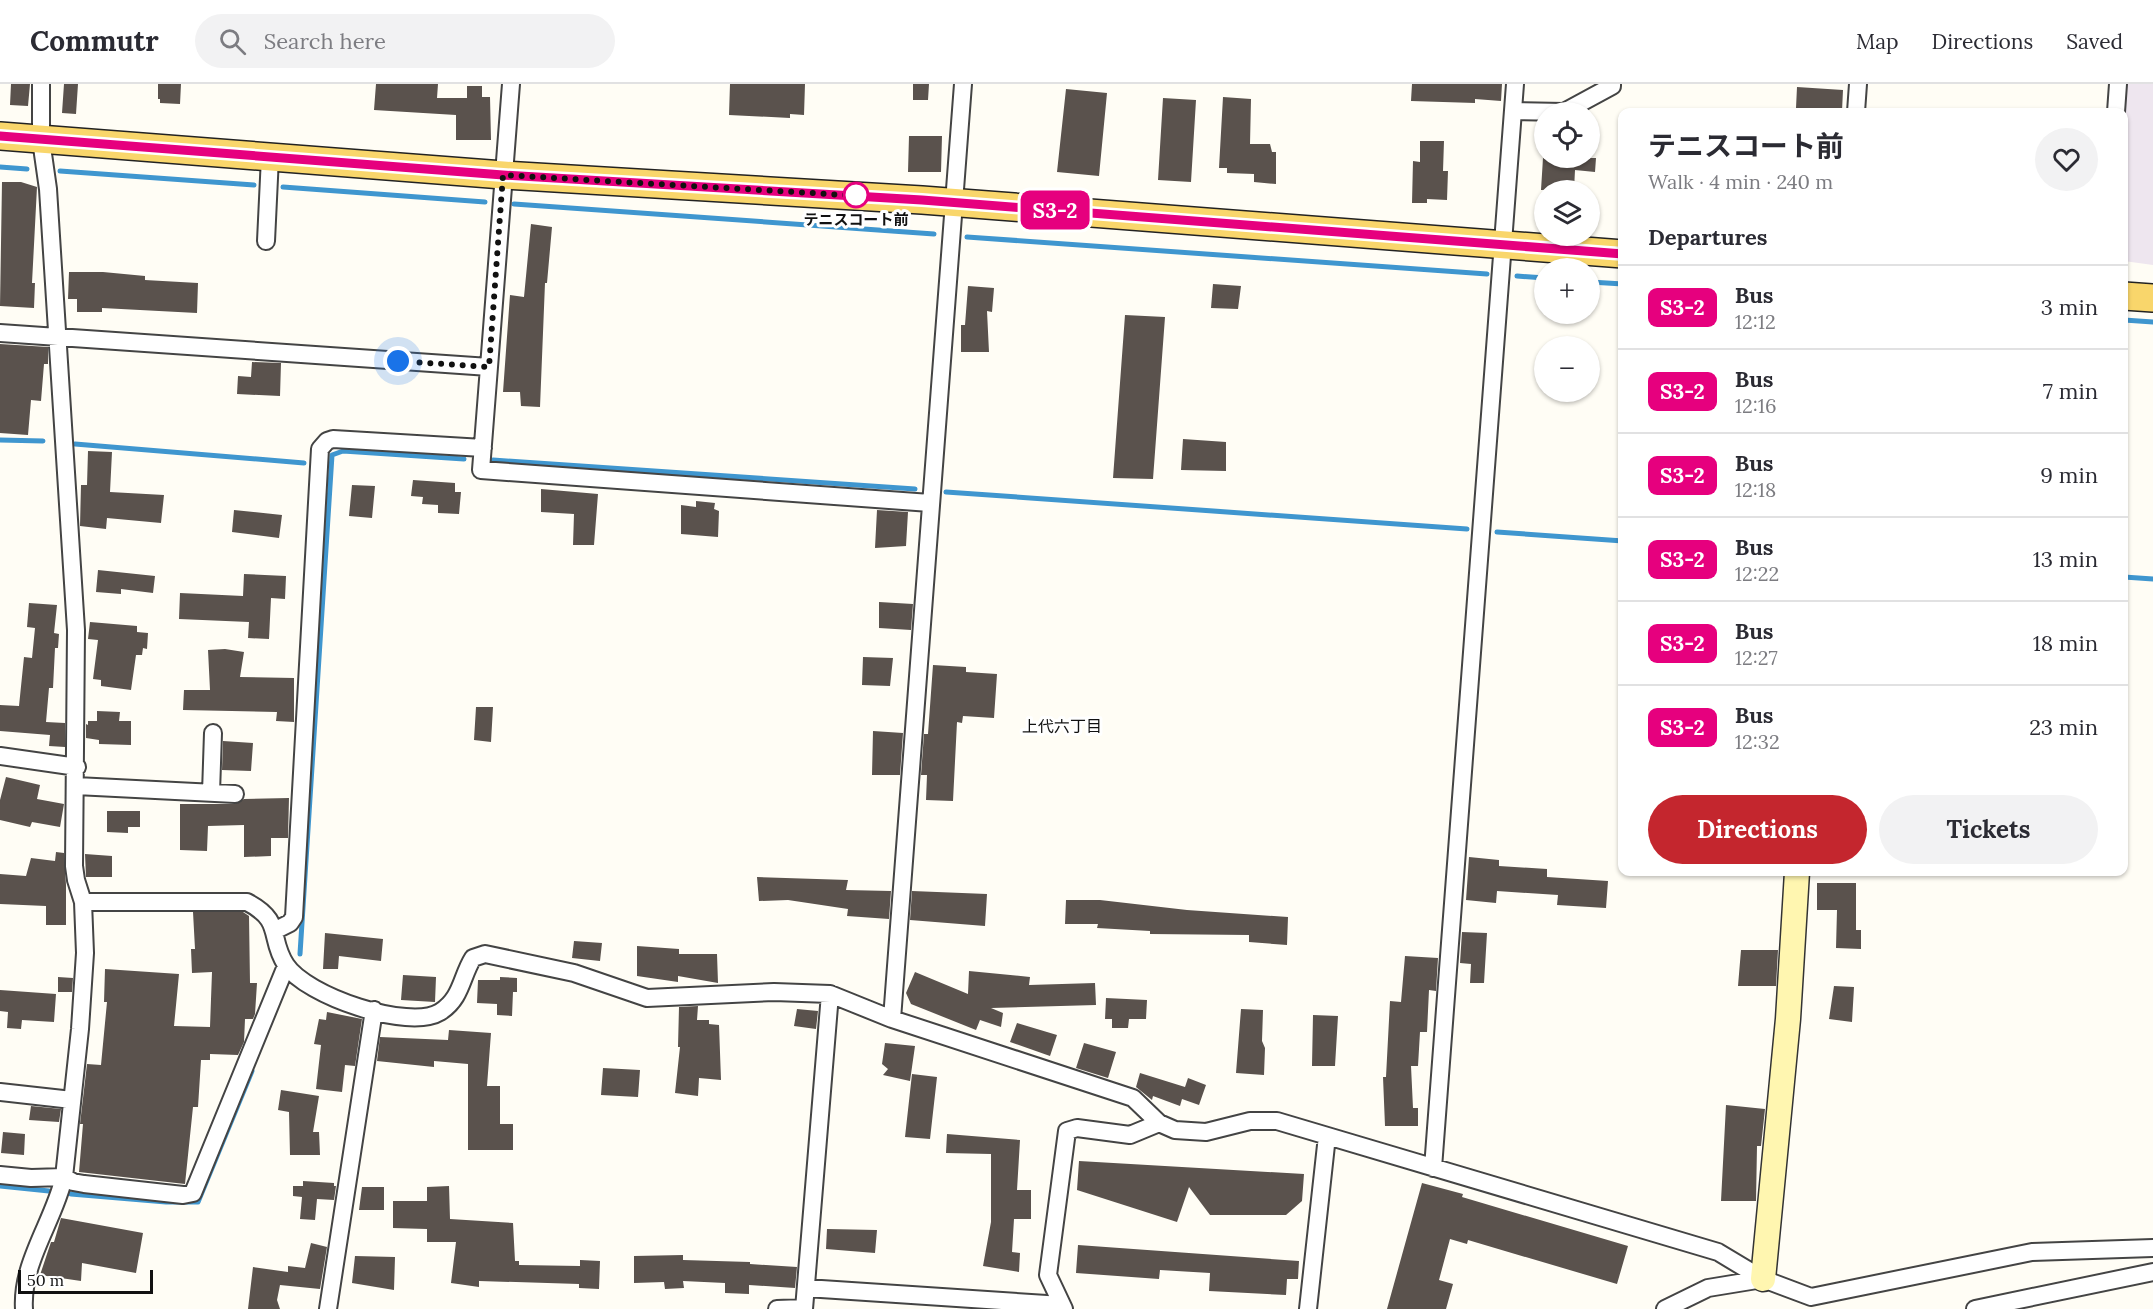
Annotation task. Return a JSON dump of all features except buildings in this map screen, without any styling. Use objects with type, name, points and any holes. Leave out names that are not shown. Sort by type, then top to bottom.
[{"type":"main road","points":[[0,136],[503,175],[953,202],[1618,254]]},
{"type":"main road","points":[[2128,296],[2153,298]]},
{"type":"street","points":[[24,1309],[25,1278],[58,1200],[64,1177],[83,991],[83,902],[75,873],[76,630],[48,189],[41,140],[41,84]]},
{"type":"street","points":[[511,84],[481,470],[930,503]]},
{"type":"street","points":[[892,1019],[963,84]]},
{"type":"street","points":[[1433,1168],[1515,84]]},
{"type":"street","points":[[1582,102],[1612,84]]},
{"type":"street","points":[[1856,108],[1858,84]]},
{"type":"street","points":[[2116,108],[2118,84]]},
{"type":"street","points":[[1513,111],[1534,111]]},
{"type":"street","points":[[266,241],[270,157]]},
{"type":"street","points":[[0,333],[489,367]]},
{"type":"street","points":[[274,931],[290,923],[294,916],[320,449],[327,441],[333,439],[483,447]]},
{"type":"street","points":[[211,793],[213,733]]},
{"type":"street","points":[[0,756],[77,767]]},
{"type":"street","points":[[76,786],[235,794]]},
{"type":"street","points":[[1763,1279],[1788,1019],[1797,876]]},
{"type":"street","points":[[83,902],[241,900],[262,910],[270,920],[286,966],[308,986],[322,994],[374,1010],[421,1018],[438,1013],[458,995],[473,958],[484,954],[574,973],[647,998],[774,992],[830,994],[892,1019],[1133,1098],[1159,1123],[1175,1130],[1206,1132],[1250,1121],[1277,1121],[1718,1252],[1763,1279],[1810,1297],[2032,1252],[2153,1248]]},
{"type":"street","points":[[0,1175],[31,1178],[64,1177],[84,1184],[183,1195],[193,1193],[286,966]]},
{"type":"street","points":[[777,1309],[804,1309],[830,994]]},
{"type":"street","points":[[328,1309],[374,1010]]},
{"type":"street","points":[[0,1092],[72,1100]]},
{"type":"street","points":[[806,1288],[1063,1307],[1048,1275],[1067,1131],[1077,1128],[1130,1135],[1159,1123]]},
{"type":"street","points":[[1308,1309],[1327,1136]]},
{"type":"street","points":[[1975,1309],[2153,1272]]},
{"type":"street","points":[[1665,1309],[1708,1288],[1763,1279]]},
{"type":"shaded area","points":[[2124,84],[2153,84],[2153,265],[2128,262],[2128,108],[2124,108]]},
{"type":"waterway","points":[[0,167],[27,169]]},
{"type":"waterway","points":[[60,171],[254,185]]},
{"type":"waterway","points":[[283,187],[485,202]]},
{"type":"waterway","points":[[514,204],[934,234]]},
{"type":"waterway","points":[[967,237],[1487,274]]},
{"type":"waterway","points":[[1517,276],[1534,277]]},
{"type":"waterway","points":[[1600,283],[1618,284]]},
{"type":"waterway","points":[[2128,320],[2153,322]]},
{"type":"waterway","points":[[0,440],[43,441]]},
{"type":"waterway","points":[[75,444],[304,463]]},
{"type":"waterway","points":[[300,954],[332,455],[343,451],[464,459]]},
{"type":"waterway","points":[[493,460],[915,489]]},
{"type":"waterway","points":[[946,492],[1467,529]]},
{"type":"waterway","points":[[1497,532],[1618,541]]},
{"type":"waterway","points":[[2128,577],[2153,579]]},
{"type":"waterway","points":[[71,1194],[166,1202],[198,1202],[252,1071]]},
{"type":"waterway","points":[[0,1186],[49,1191]]},
{"type":"bus line","name":"S3-2","points":[[0,136],[503,175],[802,191],[1618,254]]},
{"type":"place","name":"テニスコート前","points":[[856,195]]},
{"type":"district","name":"上代六丁目","points":[[1062,726]]},
{"type":"route","points":[[398,361],[489,367],[503,175],[862,196],[856,195]]}]
